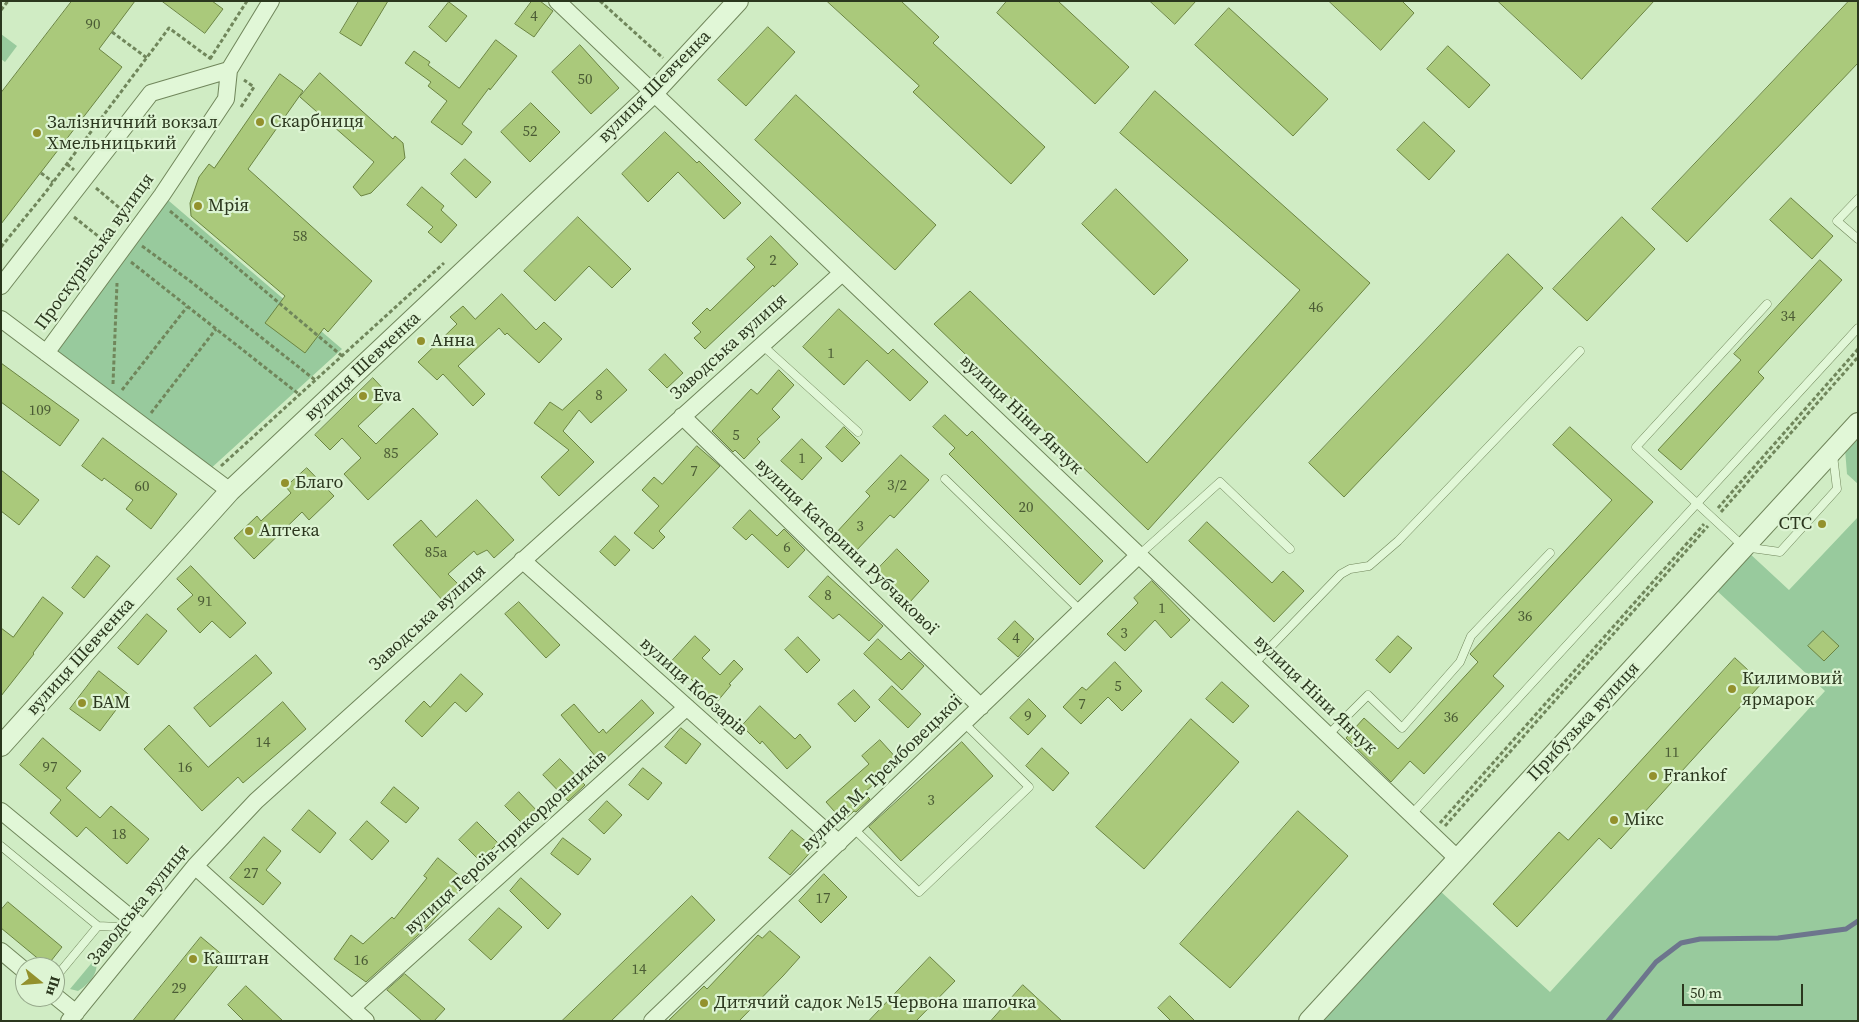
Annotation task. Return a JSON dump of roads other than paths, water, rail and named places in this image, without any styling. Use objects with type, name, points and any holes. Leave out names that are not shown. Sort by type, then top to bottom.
[{"type":"street","name":"Проскурівська вулиця","points":[[230,491],[46,353],[118,252],[162,195],[226,100],[229,70],[272,1]]},
{"type":"street","name":"вулиця Ніни Янчук","points":[[557,1],[1458,859]]},
{"type":"street","name":"вулиця Шевченка","points":[[1,746],[230,491],[738,1]]},
{"type":"street","points":[[1,286],[151,93],[229,70]]},
{"type":"street","name":"Заводська вулиця","points":[[73,1017],[195,866],[256,801],[842,273]]},
{"type":"street","points":[[1,319],[46,353]]},
{"type":"street","name":"вулиця Катерини Рубчакової","points":[[682,416],[981,706]]},
{"type":"street","name":"Прибузька вулиця","points":[[1309,1021],[1858,422]]},
{"type":"street","name":"вулиця М. Трембовецької","points":[[652,1021],[1139,556]]},
{"type":"street","name":"вулиця Кобзарів","points":[[522,560],[839,843]]},
{"type":"street","name":"вулиця Героїв-прикордонників","points":[[352,1008],[687,708]]},
{"type":"street","points":[[1,811],[144,928]]},
{"type":"street","points":[[195,866],[366,1021]]},
{"type":"street","points":[[1,951],[15,963]]},
{"type":"street","points":[[64,1007],[73,1017]]},
{"type":"lane","points":[[1858,199],[1838,221],[1858,239]]},
{"type":"lane","points":[[1767,304],[1636,447],[1744,547],[1780,552],[1837,489],[1833,450]]},
{"type":"lane","points":[[1412,815],[1858,328]]},
{"type":"lane","points":[[762,345],[858,432]]},
{"type":"lane","points":[[1254,664],[1341,574],[1350,569],[1368,566],[1398,541],[1580,351]]},
{"type":"lane","points":[[945,478],[1081,611]]},
{"type":"lane","points":[[1139,556],[1220,482],[1290,549]]},
{"type":"lane","points":[[1328,735],[1368,695],[1402,728],[1460,662],[1472,636],[1550,553]]},
{"type":"lane","points":[[853,828],[919,892],[1029,787],[964,723]]},
{"type":"lane","points":[[1,846],[98,926],[144,928]]},
{"type":"lane","points":[[65,966],[98,926]]},
{"type":"waterway","points":[[1608,1021],[1656,962],[1681,943],[1700,939],[1778,938],[1846,929],[1858,921]]},
{"type":"place","name":"Скарбниця","points":[[260,122]]},
{"type":"place","name":"Залізничний вокзал Хмельницький","points":[[37,133]]},
{"type":"place","name":"Мрія","points":[[198,206]]},
{"type":"place","name":"Анна","points":[[421,341]]},
{"type":"place","name":"Eva","points":[[363,396]]},
{"type":"place","name":"Благо","points":[[285,483]]},
{"type":"place","name":"СТС","points":[[1822,524]]},
{"type":"place","name":"Аптека","points":[[249,531]]},
{"type":"place","name":"Килимовий ярмарок","points":[[1732,689]]},
{"type":"place","name":"БАМ","points":[[82,703]]},
{"type":"place","name":"Frankof","points":[[1653,776]]},
{"type":"place","name":"Мікс","points":[[1614,820]]},
{"type":"place","name":"Каштан","points":[[193,959]]},
{"type":"place","name":"Дитячий садок №15 Червона шапочка","points":[[704,1003]]}]
